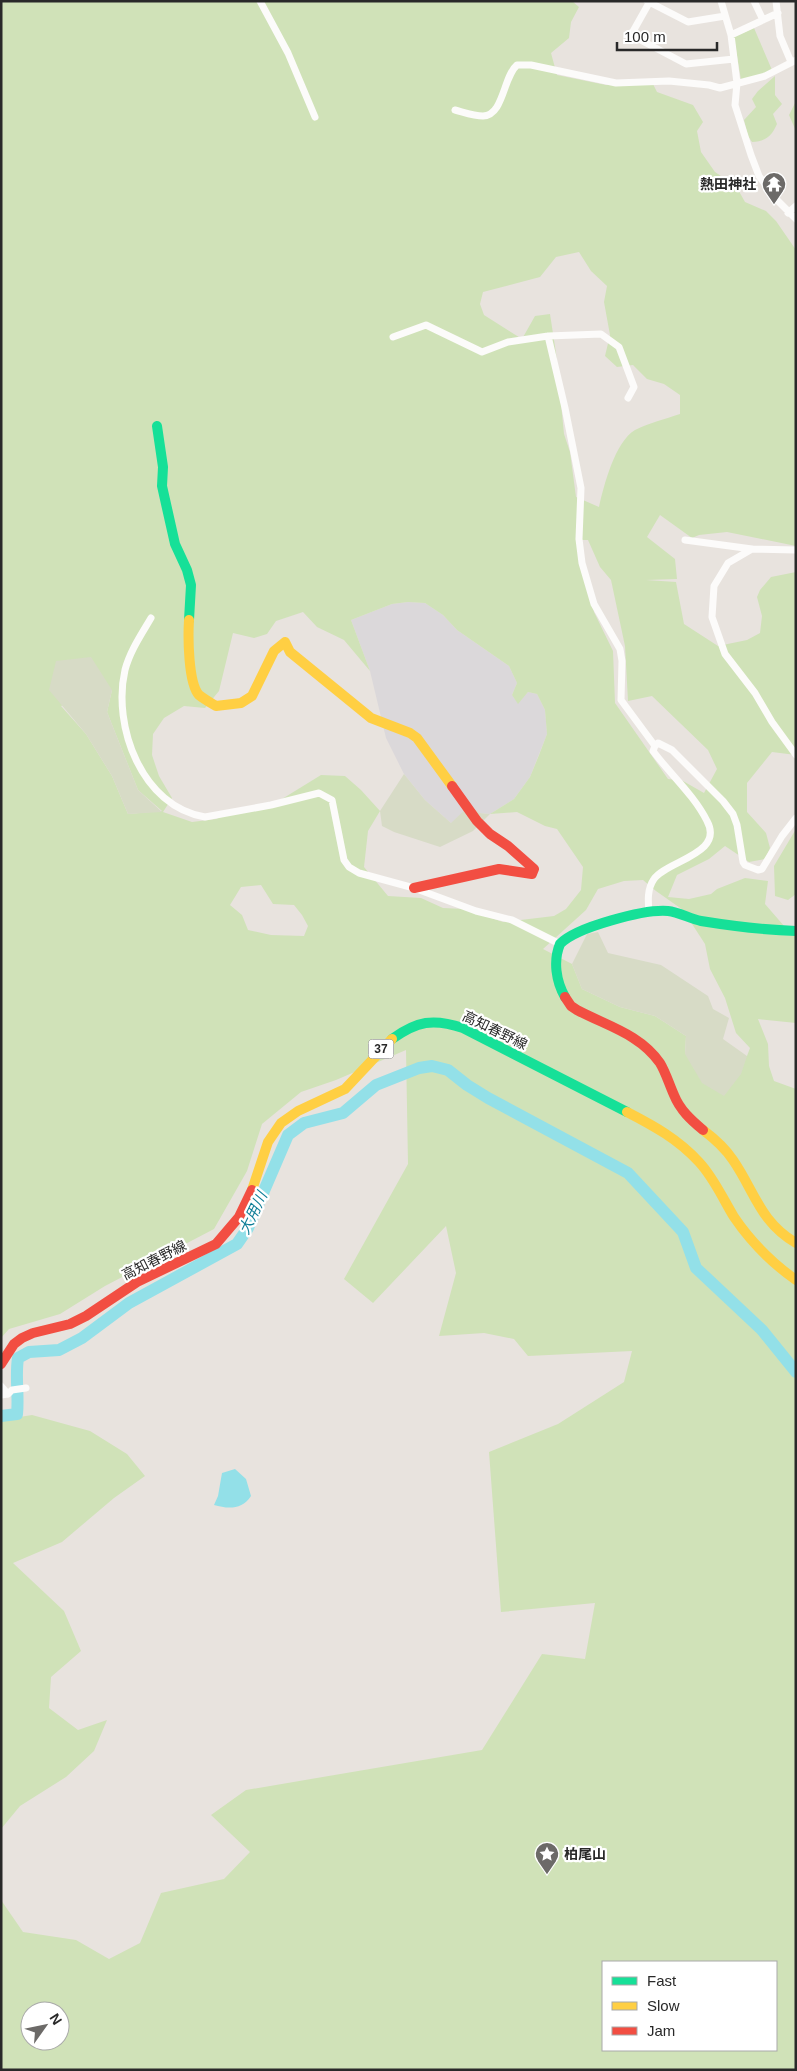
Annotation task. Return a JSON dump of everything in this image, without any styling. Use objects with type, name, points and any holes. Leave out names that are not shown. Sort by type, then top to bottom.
[{"type":"main road","points":[[157,426],[163,467],[162,486],[165,502],[175,544],[187,570],[191,585],[192,602],[188,645],[191,672],[198,694],[216,706],[241,703],[252,696],[258,688],[264,669],[274,651],[285,642],[290,652],[371,718],[410,733],[417,738],[478,821],[490,834],[508,846],[534,869],[532,874],[499,869],[414,888]]},
{"type":"main road","points":[[796,931],[757,929],[708,922],[669,911],[649,912],[590,927],[569,936],[560,944],[556,966],[559,985],[572,1006],[639,1040],[651,1052],[661,1064],[677,1103],[688,1117],[724,1148],[762,1213],[770,1223],[778,1232],[796,1243]]},
{"type":"main road","name":"高知春野線","points":[[1,1364],[14,1344],[22,1338],[33,1333],[70,1324],[86,1316],[137,1282],[216,1244],[227,1235],[243,1213],[268,1141],[275,1130],[292,1115],[351,1085],[378,1052],[398,1035],[411,1028],[437,1021],[463,1028],[665,1132],[699,1162],[713,1180],[735,1218],[753,1242],[776,1266],[796,1280]]},
{"type":"street","points":[[260,1],[288,54],[314,117]]},
{"type":"street","points":[[721,1],[731,36],[738,83],[735,105],[751,155],[760,176],[788,212],[796,218]]},
{"type":"street","points":[[754,1],[763,20]]},
{"type":"street","points":[[455,110],[483,116],[495,110],[508,76],[518,65],[531,65],[616,83],[669,81],[720,88],[765,76],[794,61],[780,36],[776,1]]},
{"type":"street","points":[[726,16],[688,22],[648,2],[631,35],[686,64],[734,59]]},
{"type":"street","points":[[731,36],[778,13]]},
{"type":"street","points":[[788,212],[796,206]]},
{"type":"street","points":[[393,337],[426,325],[482,352],[508,342],[548,336],[601,334],[619,347],[634,387],[628,398]]},
{"type":"street","points":[[548,336],[581,488],[579,539],[582,563],[594,604],[620,649],[622,661],[621,700],[655,746]]},
{"type":"street","points":[[685,540],[752,549],[796,550]]},
{"type":"street","points":[[752,549],[728,563],[714,586],[712,617],[725,654],[755,693],[772,722],[796,755]]},
{"type":"street","points":[[151,618],[130,654],[125,672],[123,698],[128,744],[137,764],[156,792],[169,802],[196,816],[205,817],[271,805],[319,793],[332,800],[344,860],[349,867],[358,873],[414,888],[476,911],[517,922],[560,944]]},
{"type":"street","points":[[655,746],[658,744],[672,750],[704,781],[732,814],[737,824],[741,857],[745,865],[758,870],[762,869],[782,836],[796,818]]},
{"type":"street","points":[[649,912],[649,888],[654,878],[665,870],[694,856],[702,848],[710,834],[708,822],[696,804],[653,751],[655,746]]},
{"type":"street","points":[[1,1386],[7,1393],[26,1388]]},
{"type":"shaded area","points":[[408,602],[425,603],[443,615],[457,630],[509,666],[517,683],[512,695],[518,703],[528,692],[537,694],[545,710],[547,734],[530,777],[514,799],[490,814],[479,813],[451,823],[425,800],[404,774],[386,738],[370,671],[351,620],[392,604]]},
{"type":"green space","points":[[1,1],[572,1],[579,7],[571,22],[569,38],[551,53],[557,75],[606,85],[653,84],[657,92],[693,105],[703,122],[697,131],[701,152],[715,172],[736,186],[745,202],[766,211],[776,221],[796,250],[796,546],[727,532],[699,535],[692,538],[660,515],[647,537],[675,559],[677,579],[646,580],[676,582],[684,624],[718,646],[747,640],[760,633],[762,616],[757,597],[760,590],[771,577],[796,572],[796,755],[772,752],[747,783],[747,812],[766,833],[770,848],[765,859],[749,862],[725,846],[709,859],[677,875],[668,897],[689,899],[711,894],[717,889],[745,878],[768,881],[765,904],[791,934],[796,935],[796,1023],[758,1019],[768,1044],[769,1066],[774,1081],[796,1089],[796,2070],[1,2070],[1,1900],[23,1932],[76,1940],[109,1959],[140,1943],[161,1893],[224,1879],[250,1852],[211,1815],[246,1790],[482,1750],[542,1654],[585,1659],[595,1603],[501,1612],[489,1452],[558,1424],[624,1382],[632,1351],[528,1356],[514,1339],[484,1333],[439,1336],[456,1273],[446,1226],[373,1303],[344,1279],[408,1164],[406,1050],[336,1080],[301,1092],[262,1124],[247,1171],[214,1229],[105,1286],[60,1314],[9,1329],[1,1338]],"holes":[[[579,252],[591,271],[607,286],[604,302],[610,335],[605,356],[617,367],[633,365],[647,379],[664,384],[680,395],[680,414],[635,430],[622,444],[611,465],[599,507],[576,497],[570,452],[564,434],[550,314],[535,316],[522,339],[484,315],[480,304],[483,292],[540,277],[556,257]],[[578,540],[588,540],[600,567],[611,580],[625,646],[628,701],[652,696],[708,750],[717,769],[704,793],[683,781],[668,779],[615,703],[613,651],[594,612]],[[408,602],[425,603],[443,615],[457,630],[509,666],[517,683],[512,695],[518,704],[528,692],[537,694],[545,710],[547,734],[530,777],[514,799],[490,814],[517,812],[545,826],[557,829],[583,867],[581,890],[566,909],[554,916],[503,922],[464,909],[443,908],[421,898],[388,896],[364,867],[368,831],[380,811],[345,776],[321,775],[269,807],[243,807],[216,819],[192,822],[163,812],[172,798],[159,776],[152,755],[153,734],[164,718],[184,706],[205,708],[219,691],[233,633],[254,638],[267,634],[276,621],[303,612],[317,627],[344,640],[370,671],[351,620],[392,604]],[[112,690],[107,712],[138,790],[162,811],[128,814],[112,776],[86,734],[61,706]],[[643,880],[683,910],[705,944],[710,969],[725,998],[736,1033],[750,1048],[747,1056],[685,1054],[686,1036],[655,1016],[620,1007],[582,989],[572,964],[543,949],[586,910],[598,889],[624,881]],[[261,885],[273,904],[294,905],[308,926],[304,936],[271,935],[248,930],[242,915],[230,905],[241,887]]]},
{"type":"green space","points":[[754,28],[772,70],[741,80],[734,37]]},
{"type":"green space","points":[[775,76],[775,95],[782,104],[773,114],[777,124],[768,137],[761,141],[752,142],[748,136],[744,120],[756,107],[752,99]]},
{"type":"green space","points":[[796,101],[796,131],[789,115]]},
{"type":"green space","points":[[91,657],[112,690],[107,712],[138,790],[162,812],[128,814],[112,776],[86,734],[49,690],[56,661]]},
{"type":"green space","points":[[404,774],[425,800],[451,823],[470,805],[479,813],[490,814],[473,831],[440,847],[394,832],[382,826],[380,811]]},
{"type":"green space","points":[[796,829],[796,894],[788,900],[775,896],[774,866]]},
{"type":"green space","points":[[598,932],[608,953],[661,965],[708,996],[713,1009],[729,1018],[723,1039],[747,1056],[741,1074],[724,1096],[702,1083],[685,1054],[686,1036],[655,1016],[620,1007],[582,989],[572,964],[587,934]]},
{"type":"green space","points":[[32,1415],[90,1431],[127,1454],[145,1476],[114,1498],[62,1542],[13,1563],[64,1611],[81,1651],[51,1677],[49,1708],[78,1730],[107,1720],[94,1751],[66,1777],[20,1806],[1,1829],[1,1420]]},
{"type":"water","points":[[235,1469],[246,1479],[251,1496],[239,1506],[224,1507],[214,1505],[218,1496],[222,1473]]},
{"type":"waterway","name":"大用川","points":[[1,1416],[17,1414],[18,1358],[29,1352],[59,1350],[82,1338],[129,1303],[237,1244],[248,1228],[288,1135],[304,1123],[343,1113],[376,1085],[419,1068],[432,1066],[448,1070],[488,1098],[628,1173],[683,1232],[696,1268],[762,1330],[796,1372]]},
{"type":"traffic: fast","points":[[157,426],[163,467],[162,486],[175,544],[187,570],[191,585],[189,620]]},
{"type":"traffic: fast","points":[[565,997],[556,971],[560,944],[580,931],[611,920],[644,913],[668,911],[713,923],[796,931]]},
{"type":"traffic: fast","points":[[392,1039],[409,1028],[426,1023],[443,1023],[463,1028],[627,1112]]},
{"type":"traffic: slow","points":[[189,620],[190,659],[195,689],[199,695],[208,701],[216,706],[241,703],[252,696],[274,651],[285,642],[290,652],[371,718],[410,733],[417,738],[452,786]]},
{"type":"traffic: slow","points":[[252,1190],[268,1142],[281,1123],[298,1111],[345,1089],[392,1039]]},
{"type":"traffic: slow","points":[[627,1112],[647,1122],[683,1146],[709,1175],[747,1235],[770,1259],[796,1280]]},
{"type":"traffic: slow","points":[[703,1130],[720,1144],[730,1156],[759,1206],[774,1226],[796,1243]]},
{"type":"traffic: jam","points":[[414,888],[499,869],[532,874],[534,869],[508,846],[490,834],[477,821],[452,786]]},
{"type":"traffic: jam","points":[[565,997],[571,1006],[577,1010],[633,1038],[652,1053],[660,1063],[679,1105],[703,1130]]},
{"type":"traffic: jam","points":[[1,1364],[14,1344],[22,1338],[33,1333],[70,1324],[86,1316],[137,1282],[216,1244],[239,1217],[252,1190]]},
{"type":"place","name":"熱田神社","points":[[774,205]]},
{"type":"place","name":"柏尾山","points":[[547,1875]]}]
